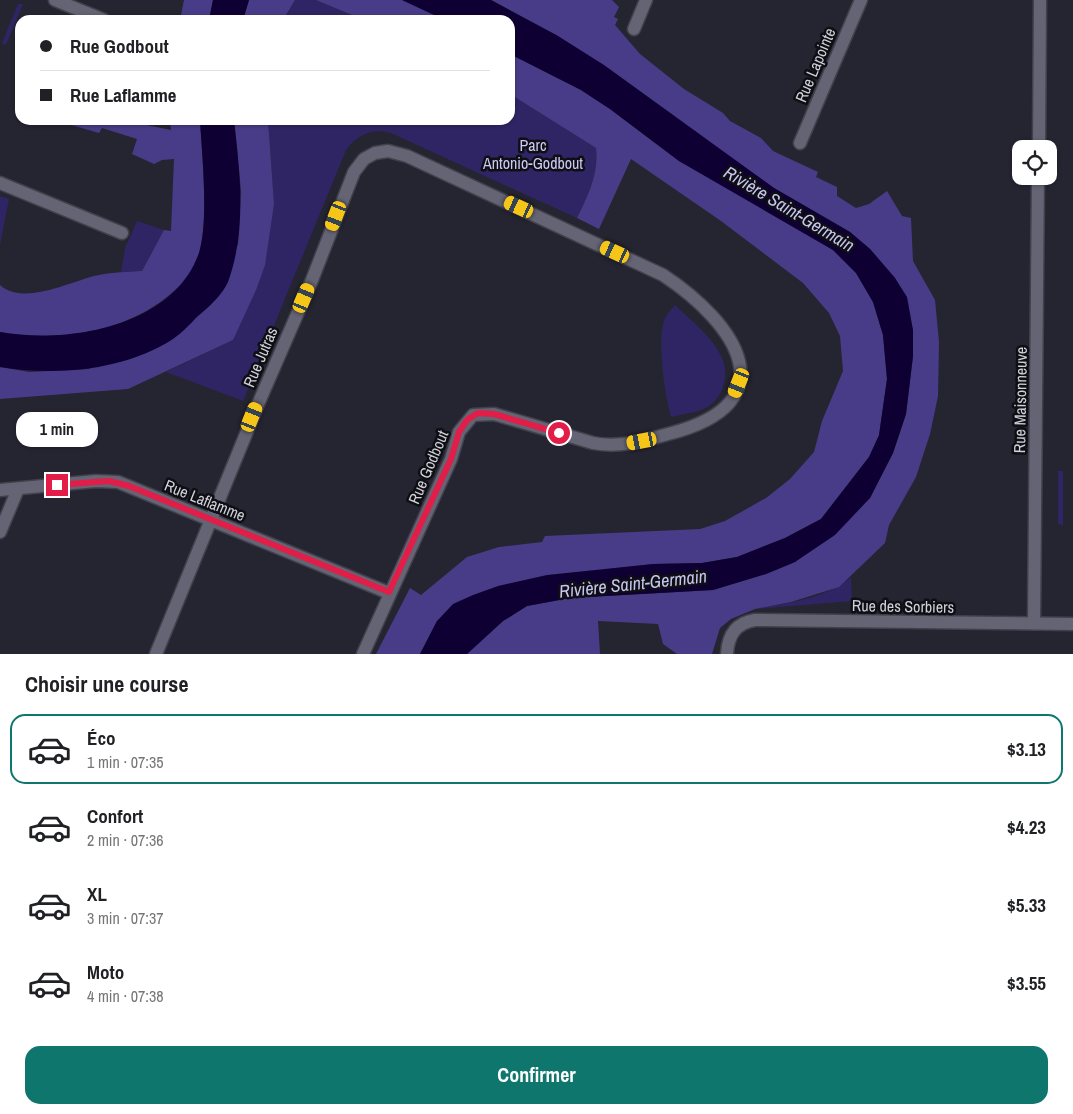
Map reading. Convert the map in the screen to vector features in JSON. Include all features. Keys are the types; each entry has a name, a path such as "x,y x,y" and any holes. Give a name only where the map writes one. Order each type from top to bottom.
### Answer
{"street":[{"path":"55,0 92,15"},
{"path":"634,29 646,0"},
{"name":"Rue Lapointe","path":"800,143 861,0"},
{"path":"1039,140 1040,0"},
{"name":"Rue Godbout","path":"363,654 389,592 451,459 459,432 473,415 478,413 494,414 593,443 607,446 622,445 687,430 719,415 735,394 741,369 739,356 724,332 689,294 663,275 407,156 388,151 364,159"},
{"name":"Rue Jutras","path":"156,654 312,280 351,178 364,159"},
{"path":"0,183 122,233"},
{"name":"Rue Maisonneuve","path":"1034,623 1038,185"},
{"name":"Rue Laflamme","path":"0,490 109,481 129,486 389,592"},
{"path":"0,532 18,489"},
{"name":"Rue des Sorbiers","path":"727,654 730,639 735,628 740,624 755,620 1073,624"}],"green space":[{"path":"295,0 316,0 352,15 286,15"},
{"path":"18,4 23,4 18,15 15,15 15,23 6,45 2,43"},
{"name":"Parc Antonio-Godbout","path":"515,97 596,148 594,176 589,193 577,218 391,133 378,131 361,136 346,150 243,401 166,372 233,340 274,204 268,125 515,125"},
{"path":"0,196 9,199 0,245"},
{"path":"137,221 164,230 142,271 121,273 125,248"},
{"path":"675,305 716,347 723,361 725,375 719,396 709,406 695,412 671,417 664,383 661,342 665,319"},
{"path":"1058,471 1063,471 1063,525 1058,524"},
{"path":"851,577 852,601 755,609 818,595"}],"shaded area":[{"path":"184,0 213,0 210,15 181,15"},
{"path":"249,0 295,0 286,15 244,15"},
{"path":"316,0 402,0 434,15 352,15"},
{"path":"491,0 612,0 619,7 614,17 618,19 615,25 640,54 684,89 723,113 730,121 761,138 773,151 818,172 816,177 837,187 837,196 856,208 869,204 887,191 902,216 911,218 913,261 935,300 939,342 938,396 930,434 916,477 889,525 885,543 839,587 791,602 755,609 731,619 720,628 712,654 677,654 663,644 658,624 598,621 600,654 467,654 503,621 527,606 570,598 713,590 766,574 795,562 870,498 893,453 906,414 913,356 913,330 895,278 870,249 850,232 774,188 558,36"},
{"path":"515,57 581,90 610,109 679,161 833,250 856,273 873,302 883,335 887,379 879,436 869,457 821,519 785,538 737,557 702,563 653,564 602,570 437,621 420,654 376,654 410,588 421,595 467,557 499,547 542,542 545,536 700,529 725,521 766,498 790,479 814,452 822,421 843,371 840,336 829,313 803,283 721,221 631,159 599,229 577,218 589,193 594,176 596,148 515,97"},
{"path":"71,125 146,125 171,130 170,125 200,125 204,224 199,253 188,277 157,304 137,316 115,325 69,335 23,335 0,332 0,285 10,291 35,293 99,275 142,271 164,230 171,231 174,159 162,160 154,164 132,154 137,139 102,128 99,133"},
{"path":"234,125 268,125 274,204 265,265 256,290 233,340 128,389 0,399 0,367 29,372 89,369 238,245 241,191"}],"water":[{"path":"213,0 249,0 244,15 210,15"},
{"name":"Rivière Saint-Germain","path":"402,0 491,0 558,36 604,65 774,188 850,232 870,249 895,278 907,297 913,330 913,356 906,414 893,453 870,498 835,535 795,562 766,574 713,590 570,598 527,606 503,621 467,654 420,654 437,621 453,604 498,586 547,575 653,564 702,563 737,557 785,538 821,519 869,457 879,435 887,379 883,335 873,302 856,273 833,250 679,161 610,109 581,90 515,57 515,15 434,15"},
{"path":"200,125 234,125 240,181 240,222 234,262 226,287 211,305 176,337 154,350 133,358 89,368 67,371 44,371 0,367 0,332 27,335 56,335 86,332 115,325 143,314 166,298 186,278 199,253 204,224"}],"route":[{"path":"57,485 96,481 118,482 389,592 451,459 459,432 467,420 478,413 494,414 559,433"}]}
